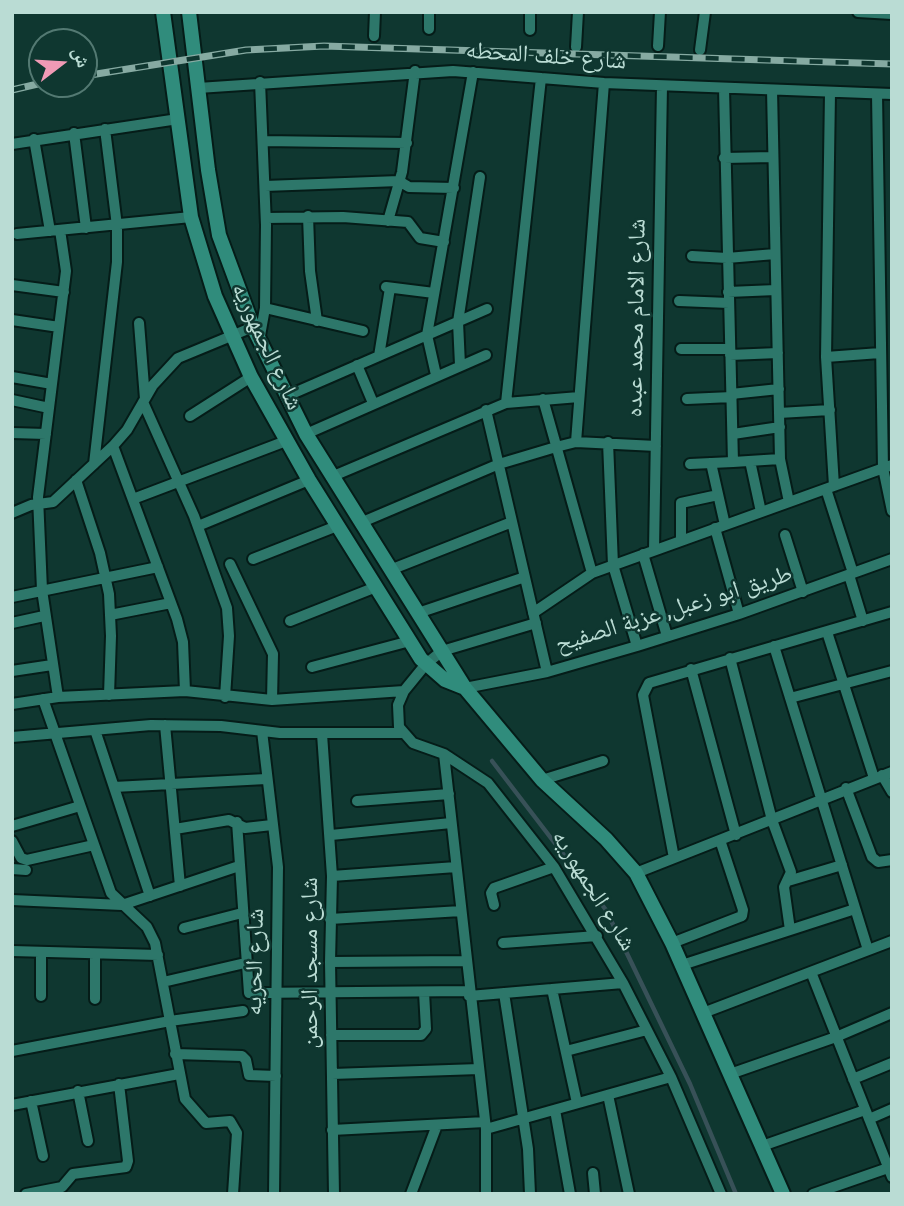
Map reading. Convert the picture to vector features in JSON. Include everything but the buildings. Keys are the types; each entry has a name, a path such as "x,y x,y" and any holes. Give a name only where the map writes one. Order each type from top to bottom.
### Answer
{"main road":[{"name":"شارع الجمهوريه","path":"163,12 191,217 210,283 251,377 309,481 426,664 445,680 465,688"},
{"name":"شارع الجمهوريه","path":"189,12 219,235 256,334 306,434 465,688 542,780 606,839 636,873 672,943 783,1194"}],"street":[{"path":"374,36 375,12"},
{"path":"429,12 429,29"},
{"path":"530,12 530,30"},
{"path":"576,47 578,12"},
{"path":"658,46 660,12"},
{"path":"700,50 705,12"},
{"path":"858,12 892,14"},
{"path":"388,221 407,143 415,71"},
{"name":"شارع خلف المحطه","path":"198,88 415,71 473,72 662,86 892,94"},
{"path":"436,375 427,335 473,72"},
{"path":"506,403 541,78"},
{"path":"12,513 38,503 52,502 94,464 127,430 144,400 178,358 232,334 256,334 265,308 266,218 260,82"},
{"path":"576,442 604,83"},
{"name":"شارع الامام محمد عبده","path":"662,86 656,446 649,552 667,636"},
{"path":"724,88 733,462"},
{"path":"772,90 780,459 789,502"},
{"path":"830,93 827,357 830,487 863,621"},
{"path":"877,94 887,331 880,353 892,511"},
{"path":"12,144 178,120"},
{"path":"94,464 117,262 117,226 105,129"},
{"path":"74,133 86,228"},
{"path":"34,139 66,271 38,503 44,616 58,697"},
{"path":"263,141 407,143"},
{"path":"724,158 774,157"},
{"path":"460,365 458,322 480,177"},
{"path":"265,186 399,181 409,187 454,188"},
{"path":"266,218 307,216 408,222 420,238 444,242"},
{"path":"307,216 310,271 317,321"},
{"path":"17,234 191,217"},
{"path":"692,256 727,258 775,254"},
{"path":"12,285 64,292"},
{"path":"379,356 388,287 435,293"},
{"path":"679,301 776,290"},
{"path":"265,308 363,331"},
{"path":"287,396 487,309"},
{"path":"12,320 59,327"},
{"path":"139,323 144,400 198,526 227,608 229,636 225,697"},
{"path":"681,349 778,353"},
{"path":"827,357 880,353"},
{"path":"306,434 486,355"},
{"path":"357,365 373,403"},
{"path":"12,377 52,384"},
{"path":"190,416 251,377"},
{"path":"687,399 779,390"},
{"path":"331,477 506,403 579,397"},
{"path":"542,399 592,573"},
{"path":"12,400 49,408"},
{"path":"486,410 547,672"},
{"path":"779,413 830,410"},
{"path":"733,434 780,427"},
{"path":"12,433 46,434"},
{"path":"133,499 286,440"},
{"path":"360,523 499,464 556,447 576,442 656,446"},
{"path":"608,442 613,565 637,646"},
{"path":"113,446 183,642 185,691"},
{"path":"690,464 780,459"},
{"path":"750,461 761,512"},
{"path":"711,463 718,495 720,527 739,614"},
{"path":"12,737 165,725 322,734 403,733 396,716 404,691 426,664 442,651 535,618 592,573 887,467"},
{"path":"76,480 105,578 110,615 109,695"},
{"path":"198,526 309,481"},
{"path":"681,541 681,503 718,495"},
{"path":"390,570 512,522"},
{"path":"253,559 337,526"},
{"path":"785,536 803,592"},
{"name":"طريق ابو زعبل, عزبة الصفيح","path":"465,688 547,672 637,646 739,614 892,559"},
{"path":"230,564 273,654 272,700"},
{"path":"12,597 158,567"},
{"path":"418,613 525,577"},
{"path":"290,621 376,587"},
{"path":"110,615 171,603"},
{"path":"674,858 643,695 654,681 892,612"},
{"path":"12,623 44,616"},
{"path":"827,632 844,684 892,792"},
{"path":"312,667 410,640"},
{"path":"774,646 868,950"},
{"path":"730,659 772,821 790,872 784,889 790,930"},
{"path":"12,671 52,665"},
{"path":"691,669 736,835"},
{"path":"790,698 892,671"},
{"path":"12,704 58,697 185,691 272,700 404,691"},
{"path":"43,699 111,894 147,928 158,955 185,1099 193,1112 206,1123 230,1121 237,1133 233,1194"},
{"path":"165,725 180,886"},
{"path":"95,730 150,896"},
{"name":"شارع الحريه","path":"262,731 278,867 274,1194"},
{"name":"شارع الجمهوريه","path":"403,733 413,743 444,754 488,783 554,867 623,983 671,1077 721,1194"},
{"name":"شارع مسجد الرحمن","path":"322,734 331,835 330,993 334,1194"},
{"path":"444,754 485,1126 486,1194"},
{"path":"542,780 603,761"},
{"path":"636,873 772,821 821,797 883,775"},
{"path":"114,787 266,779"},
{"path":"846,788 872,857 878,862 892,860"},
{"path":"356,801 449,794"},
{"path":"12,826 80,806"},
{"path":"174,829 229,820 245,828 272,825"},
{"path":"237,822 249,993 504,993 623,983"},
{"path":"331,835 452,823"},
{"path":"672,943 742,916 743,910 720,840"},
{"path":"12,841 21,858 27,860 94,845"},
{"path":"788,881 842,865"},
{"path":"12,900 122,905 239,866"},
{"path":"332,876 456,867"},
{"path":"494,905 491,893 494,888 554,867"},
{"path":"12,869 26,870"},
{"path":"682,965 855,909"},
{"path":"330,919 461,911"},
{"path":"184,928 242,913"},
{"path":"503,943 597,936"},
{"path":"703,1013 892,941"},
{"path":"12,951 158,955"},
{"path":"41,952 41,996"},
{"path":"95,954 95,999"},
{"path":"330,962 466,961"},
{"path":"163,982 245,963"},
{"path":"811,972 867,1114 888,1154 890,1172 813,1194"},
{"path":"552,989 577,1103"},
{"path":"331,1035 421,1035 426,1029 424,992"},
{"path":"504,993 523,1119 530,1194"},
{"path":"12,1051 170,1021 243,1012"},
{"path":"730,1074 836,1037 892,1013"},
{"path":"566,1051 646,1030"},
{"path":"175,1054 242,1056 246,1060 249,1075 276,1076"},
{"path":"853,1079 892,1063"},
{"path":"332,1074 479,1069"},
{"path":"12,1105 179,1074"},
{"path":"332,1130 437,1125 485,1126 523,1119 671,1077"},
{"path":"26,1194 62,1187 69,1177 120,1170 127,1164 119,1084"},
{"path":"78,1091 88,1141"},
{"path":"608,1095 629,1194"},
{"path":"31,1101 43,1156"},
{"path":"762,1146 892,1109"},
{"path":"555,1110 570,1194"},
{"path":"411,1194 437,1125"},
{"path":"593,1173 596,1194"},
{"path":"69,1177 70,1194"}],"waterway":[{"path":"492,761 606,910 690,1084 736,1194"}],"railway":[{"path":"98,74 246,50 324,46 892,64"},
{"path":"12,90 28,86"}]}
